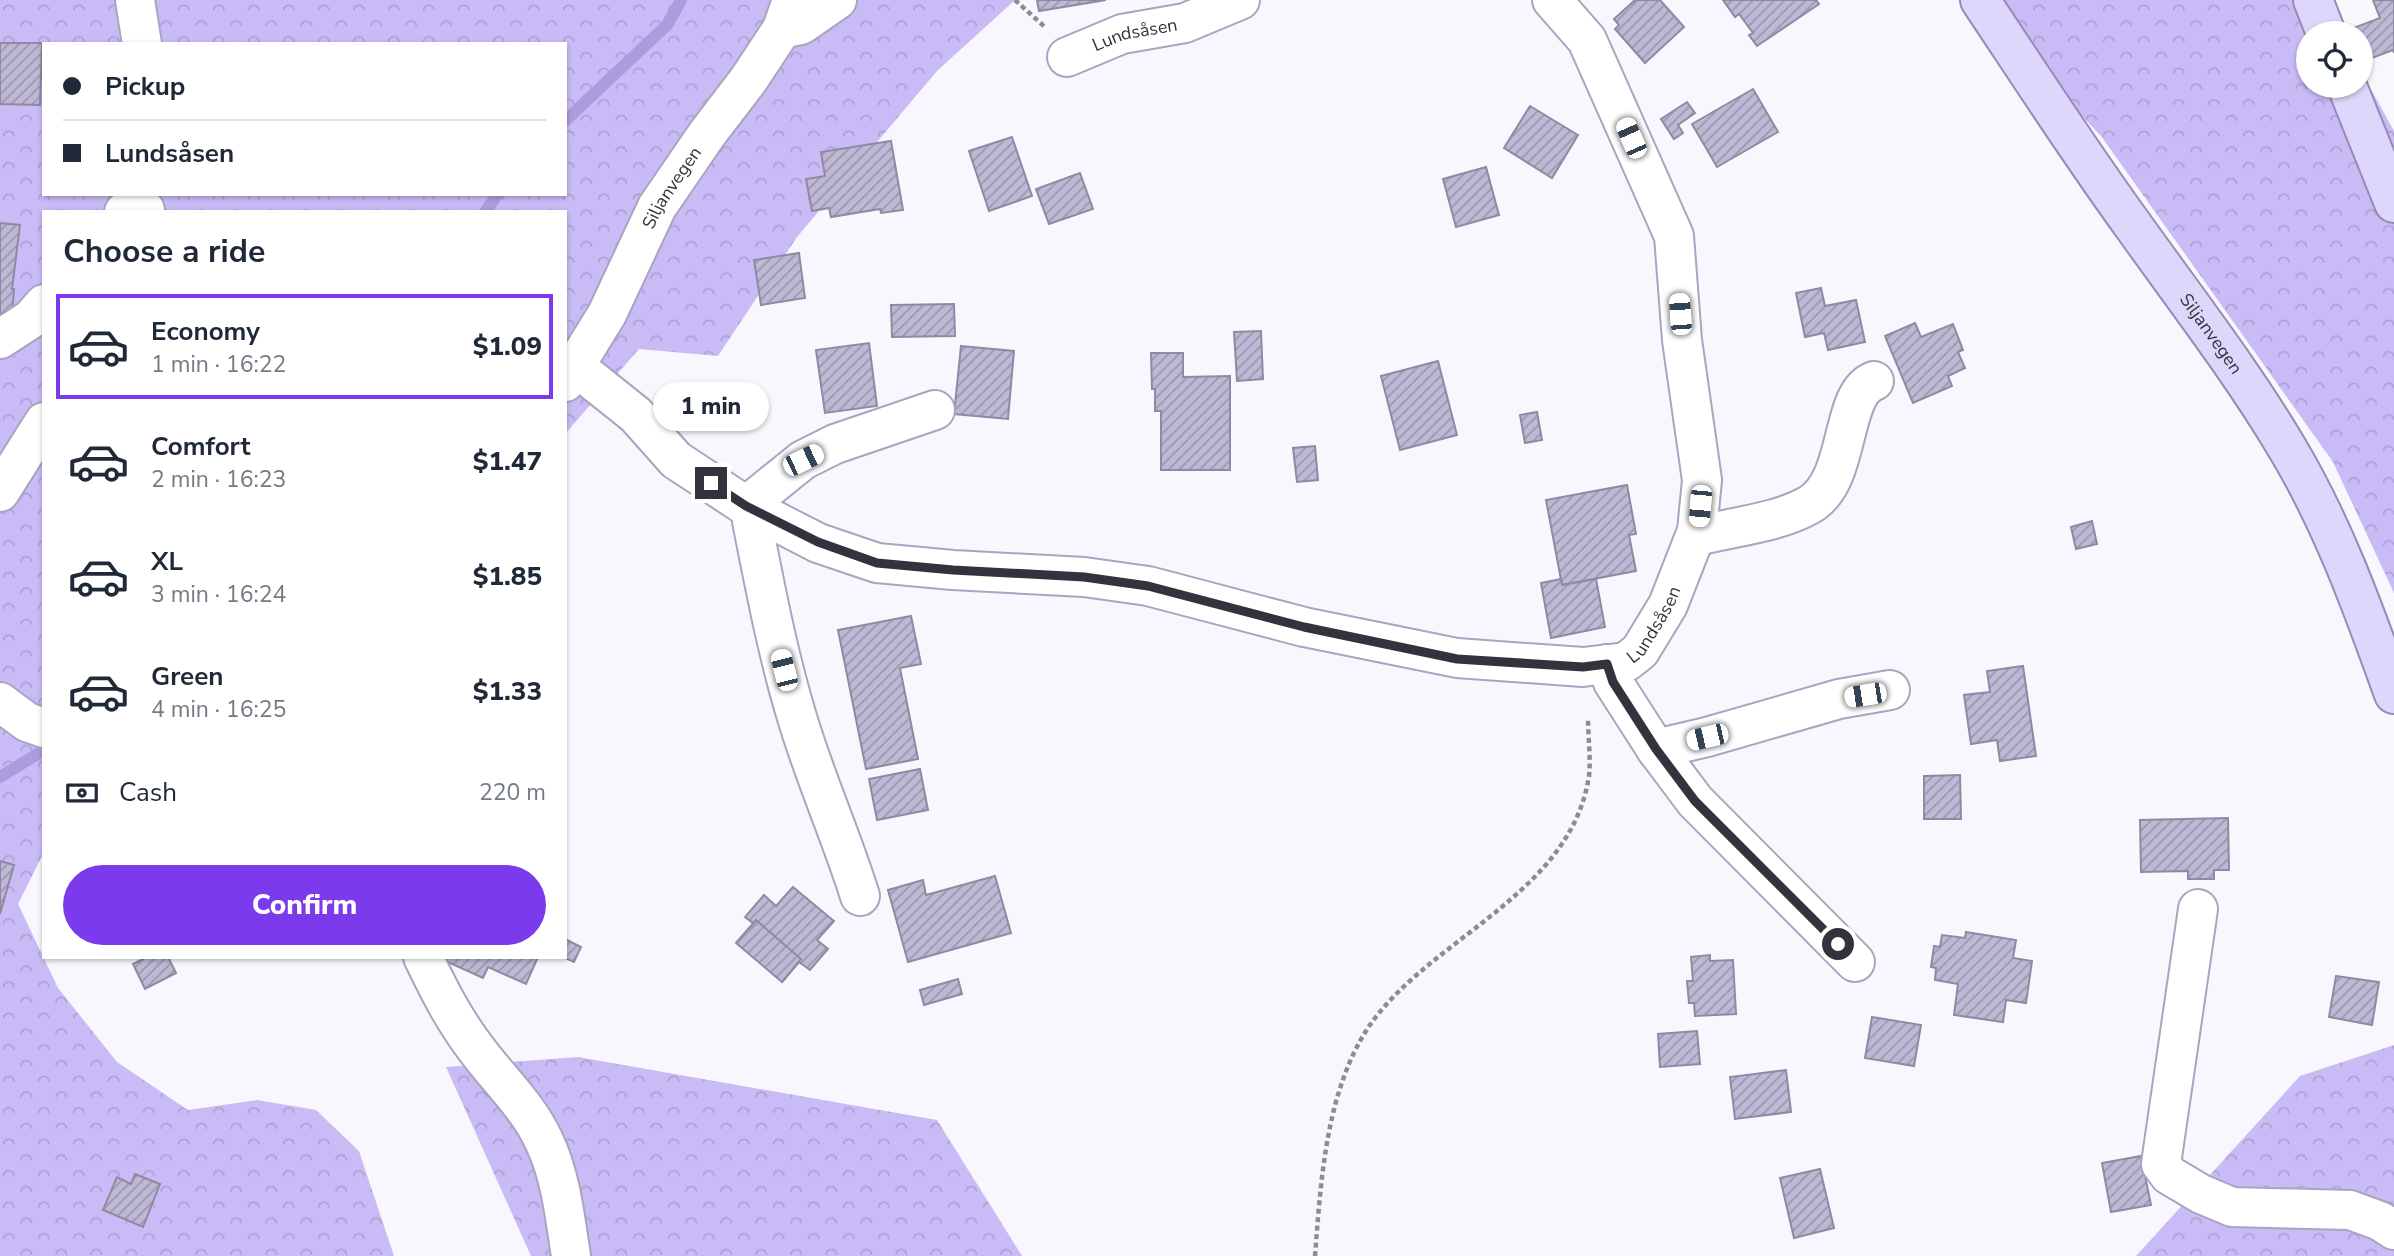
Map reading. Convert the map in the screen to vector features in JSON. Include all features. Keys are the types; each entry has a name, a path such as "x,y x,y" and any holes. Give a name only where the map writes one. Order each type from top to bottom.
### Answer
{"main road":[{"name":"Siljanvegen","path":"1980,0 2085,159 2236,369 2286,446 2329,525 2394,694"},
{"path":"2313,0 2321,21"},
{"path":"2352,98 2394,203"}],"street":[{"path":"135,0 142,42"},
{"path":"787,15 801,25 837,0"},
{"name":"Lundsåsen","path":"1068,57 1122,34 1185,23 1240,0"},
{"name":"Lundsåsen","path":"569,376 591,379 636,415 676,460 752,509 818,542 877,563 1084,577 1148,586 1304,627 1457,659 1583,667 1626,662 1640,652 1668,605 1697,531 1702,480 1682,340 1674,236 1587,40 1552,0"},
{"name":"Siljanvegen","path":"569,376 607,314 657,207 706,134 749,79 787,15"},
{"path":"0,339 31,319 42,306"},
{"path":"1697,531 1705,534 1786,515 1810,505 1821,495 1836,473 1854,407 1866,384 1874,381"},
{"path":"860,896 843,841 796,716 772,624 752,509 803,460 835,444 935,410"},
{"path":"0,492 42,425"},
{"path":"1607,664 1613,682 1656,749 1695,801 1855,962"},
{"path":"1656,749 1839,699 1890,690"},
{"path":"0,702 27,722 42,727"},
{"path":"2199,909 2161,1164 2169,1175 2201,1194 2232,1207 2350,1210 2380,1221 2394,1230"},
{"path":"424,959 449,1012 528,1112 543,1139 551,1156 561,1196 571,1256"}],"path":[{"path":"1315,1256 1326,1145 1348,1065 1373,1022 1403,988 1511,900 1549,861 1576,819 1589,776 1588,717 1607,664"}],"green space":[{"path":"0,0 1015,0 937,71 797,237 718,356 639,349 567,432 567,210 42,210 42,856 18,904 58,988 117,1062 188,1110 257,1100 316,1110 359,1151 394,1256 0,1256"},
{"path":"1972,0 2311,0 2309,21 2296,21 2296,98 2373,98 2373,93 2394,131 2394,593 2333,462 2101,136"},
{"path":"2394,1045 2394,1256 2136,1256 2300,1076"},
{"path":"578,1057 937,1120 1022,1256 531,1256 446,1067"}],"building":[{"path":"1037,0 1106,0 1039,11"},
{"path":"1635,0 1660,0 1684,27 1645,63 1615,29 1619,25 1614,19"},
{"path":"1723,0 1816,0 1819,4 1757,46 1749,35 1753,33 1739,14 1735,17"},
{"path":"2373,0 2394,0 2394,53 2393,50 2373,58 2372,21 2380,18"},
{"path":"0,43 42,43 40,105 0,104"},
{"path":"1753,89 1778,132 1717,167 1692,124"},
{"path":"1687,102 1695,113 1678,125 1683,133 1674,139 1661,119"},
{"path":"1530,106 1578,135 1552,178 1504,148"},
{"path":"1012,137 1032,196 989,211 969,151"},
{"path":"891,141 903,210 881,213 880,209 831,217 829,208 812,211 806,179 825,176 821,152"},
{"path":"1486,167 1499,215 1456,227 1443,179"},
{"path":"1080,173 1093,209 1049,224 1036,189"},
{"path":"0,223 20,225 12,289 12,317 0,316"},
{"path":"799,253 805,298 761,305 754,260"},
{"path":"1821,288 1825,306 1856,300 1865,342 1828,350 1824,333 1805,337 1796,293"},
{"path":"954,304 955,336 892,337 891,305"},
{"path":"1915,323 1921,337 1953,324 1963,350 1958,352 1965,368 1948,376 1952,386 1913,403 1885,336"},
{"path":"1261,331 1263,379 1237,381 1234,332"},
{"path":"869,343 877,406 825,413 816,350"},
{"path":"961,346 1014,351 1008,419 954,414"},
{"path":"1151,353 1183,353 1183,377 1230,376 1230,470 1161,470 1161,411 1155,411"},
{"path":"1438,361 1457,435 1400,450 1381,376"},
{"path":"1537,412 1542,440 1525,443 1520,415"},
{"path":"1315,446 1318,480 1297,482 1293,448"},
{"path":"1627,485 1636,534 1629,535 1636,571 1562,585 1546,500"},
{"path":"2092,521 2097,544 2076,549 2071,527"},
{"path":"1561,579 1562,585 1596,579 1605,627 1551,638 1541,583"},
{"path":"911,616 921,664 900,668 918,759 866,769 838,630"},
{"path":"2023,666 2036,756 2000,761 1997,740 1971,744 1964,695 1990,692 1987,671"},
{"path":"920,769 928,810 877,820 869,779"},
{"path":"1960,775 1961,819 1924,819 1924,776"},
{"path":"2228,818 2229,870 2214,870 2214,879 2188,879 2188,871 2141,872 2140,820"},
{"path":"0,861 14,865 0,914"},
{"path":"995,876 1011,933 908,962 888,890 923,880 926,895"},
{"path":"793,887 834,921 817,940 828,949 810,970 799,962 783,981 742,946 758,927 745,917 764,895 776,906"},
{"path":"756,920 801,959 782,982 736,943"},
{"path":"1966,932 2016,940 2013,958 2032,961 2026,1003 2006,1000 2003,1022 1954,1015 1958,984 1935,980 1936,968 1931,967 1934,946 1940,947 1942,935 1965,938"},
{"path":"567,940 581,947 574,962 567,959"},
{"path":"1710,955 1710,961 1733,960 1736,1014 1695,1016 1694,1003 1689,1003 1687,981 1693,981 1691,957"},
{"path":"143,959 169,959 176,973 145,989 133,964"},
{"path":"441,959 537,959 526,984 488,967 483,978"},
{"path":"2336,976 2379,982 2372,1025 2329,1017"},
{"path":"958,979 962,994 924,1005 920,990"},
{"path":"1872,1017 1921,1025 1914,1066 1865,1058"},
{"path":"1697,1031 1700,1064 1660,1067 1658,1034"},
{"path":"1786,1070 1791,1112 1735,1119 1730,1077"},
{"path":"2141,1156 2151,1205 2111,1212 2102,1163"},
{"path":"1820,1169 1834,1228 1794,1238 1780,1178"},
{"path":"135,1174 160,1184 143,1227 103,1210 117,1177 131,1184"}],"waterway":[{"path":"567,119 667,25 681,0"},
{"path":"486,210 497,196"},
{"path":"0,777 42,751"}],"route":[{"path":"711,483 746,506 818,542 877,563 1084,577 1148,586 1304,627 1457,659 1583,667 1607,664 1613,682 1656,749 1695,801 1838,944"}]}
